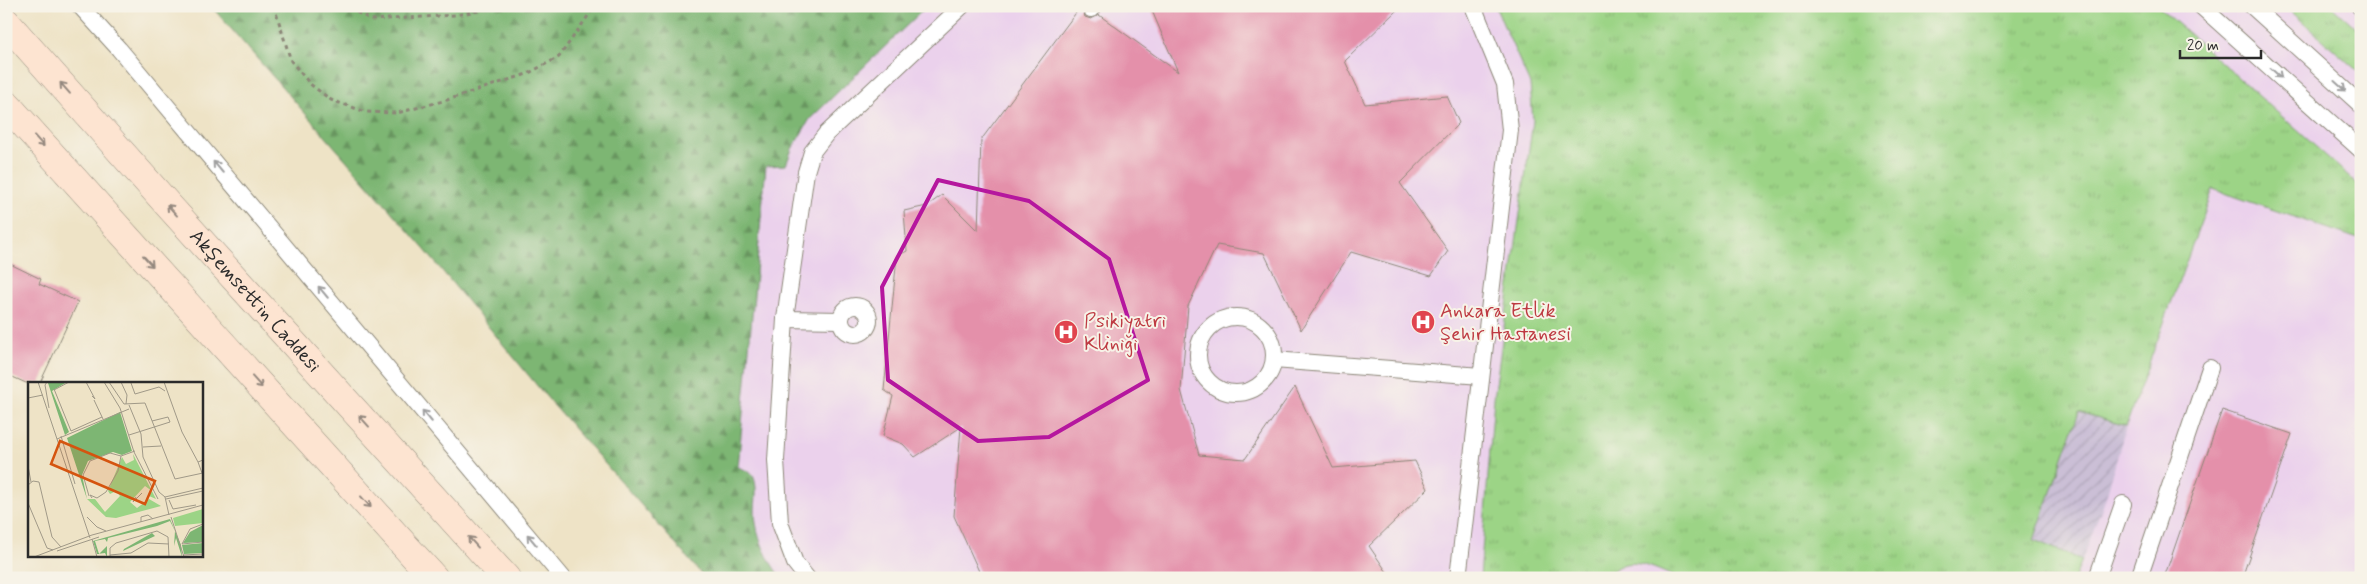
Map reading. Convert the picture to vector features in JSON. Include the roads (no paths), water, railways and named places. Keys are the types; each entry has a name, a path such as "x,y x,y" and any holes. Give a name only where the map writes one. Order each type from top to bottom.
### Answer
{"main road":[{"name":"Akşemsettin Caddesi","path":"6,22 169,206 506,578"},
{"path":"6,104 434,578"}],"lane":[{"path":"80,6 119,49 563,578"},
{"path":"96,6 119,49"},
{"path":"807,578 795,563 780,523 776,460 785,319 806,172 812,152 851,109 962,6"},
{"path":"1458,578 1510,130 1505,84 1484,28 1473,6"},
{"path":"2200,6 2361,150"},
{"path":"2252,6 2361,105"},
{"path":"1235,317 1248,319 1260,325 1268,335 1273,347 1274,360 1270,373 1262,383 1251,390 1227,393 1216,388 1207,380 1199,364 1199,346 1203,335 1222,320 1235,317"},
{"path":"785,319 841,320"},
{"path":"1274,360 1481,376"},
{"path":"2139,578 2210,368"},
{"path":"2097,578 2123,504"}],"place":[{"name":"Ankara Etlik Şehir Hastanesi","path":"1423,322"},
{"name":"Psikiyatri Kliniği","path":"1066,332"}]}
